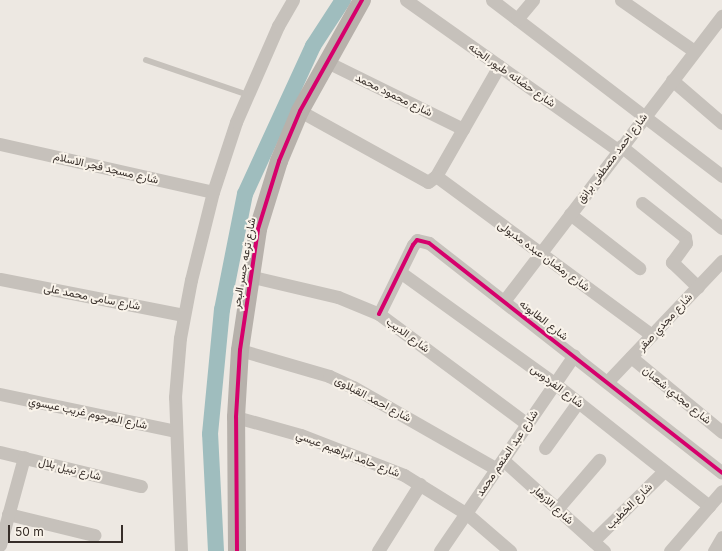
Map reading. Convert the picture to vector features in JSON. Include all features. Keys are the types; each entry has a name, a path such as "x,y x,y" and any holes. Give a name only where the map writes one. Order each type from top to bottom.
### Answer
{"street":[{"path":"180,551 175,397 184,315 213,192 248,95 293,0"},
{"name":"شارع ترعه جسر البحر","path":"238,551 236,417 240,350 249,276 267,195 300,111 325,61 362,0"},
{"name":"شارع حضانه طيور الجنه","path":"406,0 499,66 620,148 722,228"},
{"path":"492,0 722,176"},
{"path":"517,19 533,0"},
{"path":"621,0 694,51"},
{"name":"شارع احمد مصطفى برانق","path":"504,301 722,16"},
{"name":"شارع محمود محمد","path":"325,61 463,129"},
{"path":"300,111 422,181 434,179 499,66"},
{"path":"672,80 722,123"},
{"name":"شارع مسجد فجر الاسلام","path":"0,144 213,192"},
{"name":"شارع رمضان عبده مدبولى","path":"434,179 541,253 652,335"},
{"path":"642,202 685,237 686,243 672,262 698,287"},
{"path":"570,214 639,268"},
{"name":"شارع الطابونه","path":"379,314 413,245 423,240 574,355 722,473"},
{"name":"شارع مجدي صقر","path":"607,382 721,265"},
{"name":"شارع الفردوس","path":"400,272 554,383 709,506"},
{"name":"شارع الديب","path":"249,276 338,297 379,314 527,424"},
{"name":"شارع سامى محمد على","path":"0,279 184,315"},
{"name":"شارع احمد القبلاوى","path":"240,350 322,374 353,387 500,464"},
{"name":"شارع عبد المنعم محمد","path":"440,551 467,514 574,355"},
{"name":"شارع مجدي شعبان","path":"631,357 722,432"},
{"name":"شارع المرحوم غريب عيسوي","path":"0,394 176,431"},
{"path":"545,448 578,402"},
{"name":"شارع حامد ابراهيم عيسي","path":"236,417 360,456 420,484 467,514 510,551"},
{"name":"شارع نبيل بلال","path":"0,452 141,486"},
{"path":"0,545 24,457"},
{"path":"557,509 599,460"},
{"name":"شارع الازهار","path":"500,464 557,509 604,551"},
{"name":"شارع الخطيب","path":"593,541 664,471"},
{"path":"378,551 420,484"},
{"path":"670,551 722,491"},
{"path":"8,514 94,536"},
{"path":"714,551 722,537"}],"lane":[{"path":"146,60 248,95"}],"waterway":[{"path":"216,551 210,434 222,310 245,194 313,46 343,0"}],"cycle path":[{"path":"237,551 236,417 240,350 258,229 279,161 300,111 362,0"},
{"path":"379,314 413,245 417,240 429,243 722,473"}]}
